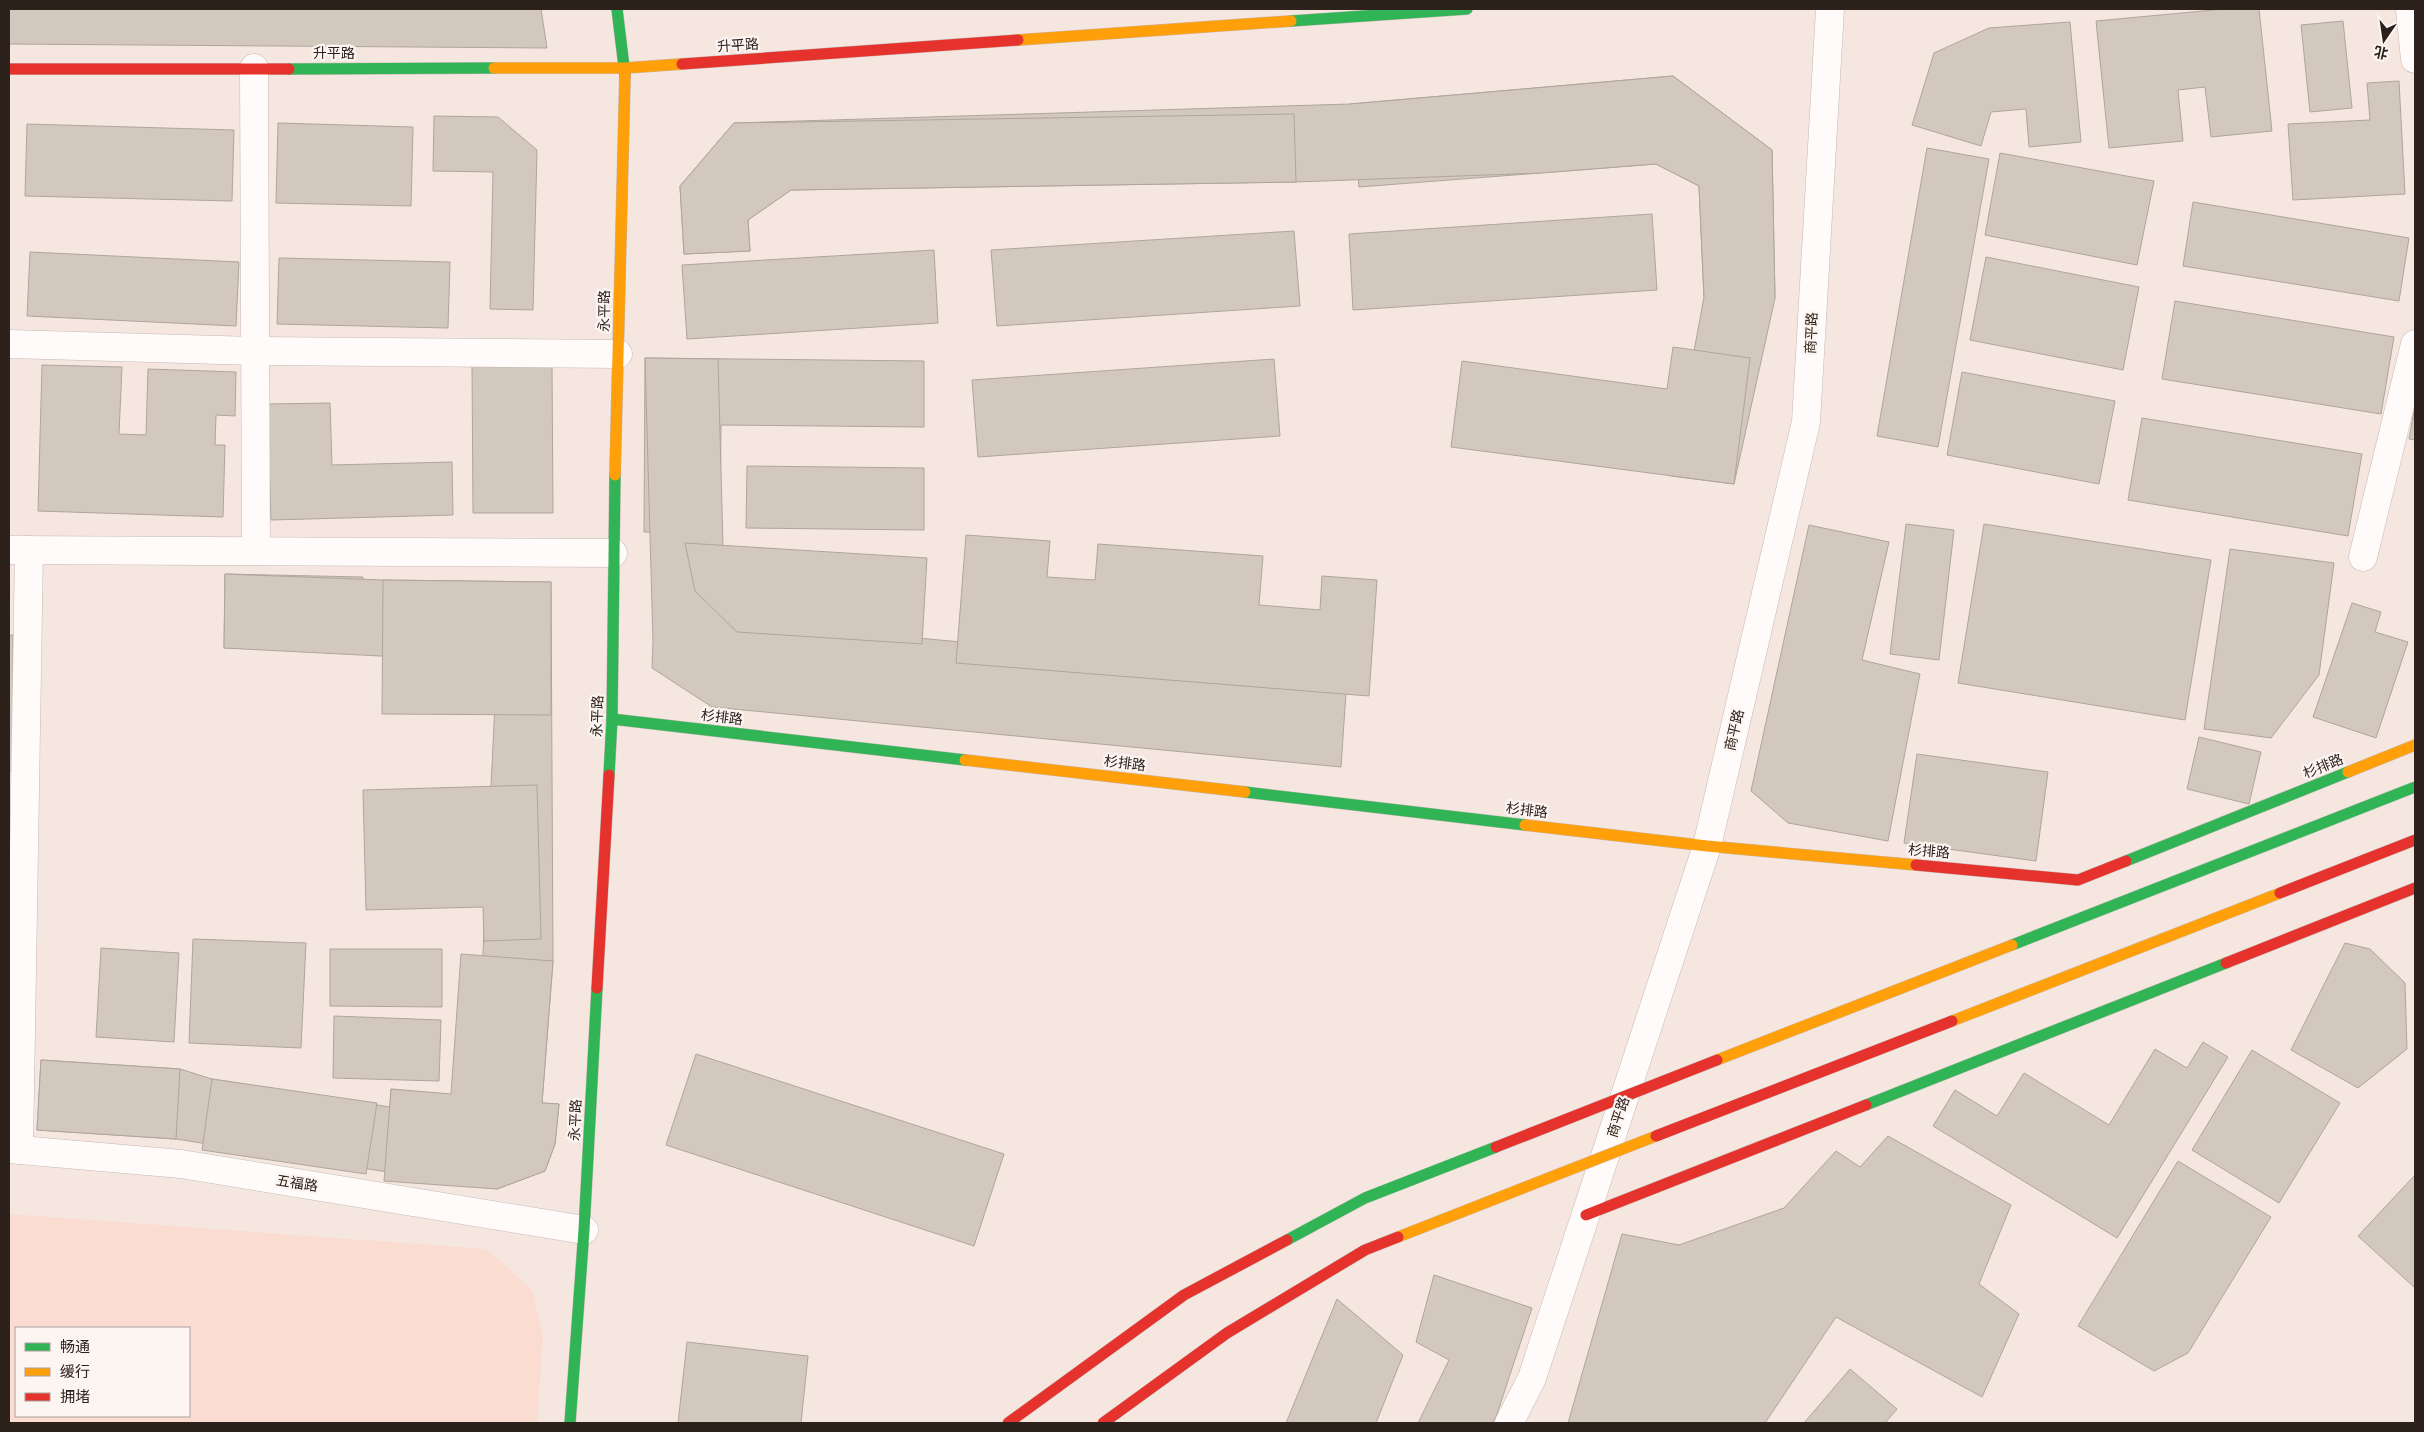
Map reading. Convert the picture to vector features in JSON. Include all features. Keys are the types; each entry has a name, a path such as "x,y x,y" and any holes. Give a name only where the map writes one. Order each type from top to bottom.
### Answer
{"main road":[{"name":"永平路","path":"570,1423 584,1230 612,719 625,68 617,9"},
{"name":"升平路","path":"9,69 625,68 1218,18 1467,9"},
{"name":"杉排路","path":"612,719 1707,846 2078,880 2415,745"},
{"path":"1008,1423 1184,1295 1365,1198 2415,787"},
{"path":"1103,1423 1227,1333 1365,1250 2415,840"},
{"path":"1586,1215 2415,888"}],"street":[{"name":"商平路","path":"1509,1423 1532,1378 1707,846 1806,422 1830,9"},
{"path":"2410,9 2415,59"},
{"path":"254,68 256,551"},
{"path":"9,344 255,350 618,354"},
{"path":"2364,557 2415,344"},
{"path":"14,1149 19,550 614,553"},
{"name":"五福路","path":"14,1149 181,1164 584,1230"}],"shaded area":[{"path":"9,1214 487,1249 532,1290 543,1335 537,1423 9,1423"}],"building":[{"path":"9,9 541,9 547,48 9,44"},
{"path":"2224,9 2259,9 2272,131 2211,137 2205,87 2178,90 2183,141 2109,148 2096,21"},
{"path":"2343,21 2352,108 2310,112 2301,25"},
{"path":"2070,22 2081,142 2029,147 2026,109 1991,112 1981,146 1912,125 1934,53 1989,28"},
{"path":"1673,76 1772,150 1775,298 1704,297 1699,186 1656,164 1359,187 1350,104"},
{"path":"1673,76 1772,150 1775,298 1734,484 1671,476 1704,297 1699,186 1656,164 1541,173 1296,182 791,190 748,220 750,251 684,254 680,186 734,123 1350,104"},
{"path":"2399,81 2405,194 2293,200 2288,124 2370,120 2367,83"},
{"path":"1294,114 1296,182 791,190 748,220 750,251 684,254 680,186 734,123"},
{"path":"434,116 498,117 537,150 533,310 490,309 493,172 433,171"},
{"path":"278,123 413,127 411,206 276,203"},
{"path":"27,124 234,130 232,201 25,196"},
{"path":"1927,148 1989,159 1938,447 1877,436"},
{"path":"2000,153 2154,181 2137,265 1985,235"},
{"path":"2193,202 2409,238 2399,301 2183,266"},
{"path":"1652,214 1657,290 1353,310 1349,234"},
{"path":"1294,231 1300,306 997,326 991,250"},
{"path":"934,250 938,323 687,339 682,265"},
{"path":"30,252 239,262 236,326 27,316"},
{"path":"1986,257 2139,287 2123,370 1970,340"},
{"path":"279,258 450,262 448,328 277,324"},
{"path":"2175,301 2394,337 2381,414 2162,379"},
{"path":"1673,347 1750,358 1734,484 1451,447 1462,361 1667,389"},
{"path":"645,358 924,361 924,427 721,425 720,532 644,532"},
{"path":"645,358 718,359 725,620 1347,678 1341,767 712,707 652,668 653,642"},
{"path":"1274,359 1280,436 978,457 972,380"},
{"path":"472,363 552,364 553,513 473,513"},
{"path":"42,365 122,367 119,434 146,435 148,369 236,372 235,416 216,415 215,445 225,445 223,517 38,511"},
{"path":"1962,372 2115,401 2099,484 1947,455"},
{"path":"330,403 332,465 452,462 453,515 271,520 267,404"},
{"path":"2415,406 2415,440 2409,439"},
{"path":"2142,418 2362,454 2348,536 2128,500"},
{"path":"747,466 924,468 924,530 746,528"},
{"path":"1906,524 1954,530 1939,660 1890,654"},
{"path":"1984,524 2211,560 2185,720 1958,683"},
{"path":"1809,525 1889,542 1862,660 1920,674 1888,841 1788,823 1751,791"},
{"path":"966,535 1050,541 1047,577 1095,580 1098,544 1263,556 1259,605 1320,610 1322,576 1377,580 1369,696 956,663"},
{"path":"685,543 927,558 922,644 737,632 695,591"},
{"path":"2230,549 2334,563 2319,675 2271,738 2204,729"},
{"path":"225,574 363,577 362,651 224,648"},
{"path":"225,574 383,580 551,582 553,961 542,1103 559,1104 555,1144 545,1171 497,1189 176,1139 37,1130 41,1060 180,1069 212,1079 390,1107 391,1089 476,1098 497,662 224,648"},
{"path":"383,580 551,582 551,715 382,714"},
{"path":"2352,603 2381,612 2375,632 2408,642 2376,738 2313,717"},
{"path":"9,635 13,635 13,771 9,771"},
{"path":"2199,737 2261,752 2249,804 2187,789"},
{"path":"1917,754 2048,772 2036,861 1904,843"},
{"path":"537,785 541,939 484,941 483,907 366,910 363,790"},
{"path":"193,939 306,943 301,1048 189,1043"},
{"path":"2345,943 2370,949 2405,983 2407,1049 2358,1088 2291,1050"},
{"path":"101,948 179,953 174,1042 96,1037"},
{"path":"330,949 442,949 442,1007 330,1006"},
{"path":"461,954 553,961 542,1103 559,1104 555,1144 545,1171 497,1189 384,1181 391,1089 451,1094"},
{"path":"334,1016 441,1020 439,1081 333,1078"},
{"path":"2203,1042 2228,1057 2117,1238 1933,1126 1955,1090 1997,1116 2024,1073 2109,1125 2155,1049 2187,1068"},
{"path":"2252,1050 2340,1103 2279,1203 2192,1150"},
{"path":"696,1054 1004,1154 974,1246 666,1145"},
{"path":"41,1060 180,1069 176,1139 37,1130"},
{"path":"212,1079 377,1103 366,1174 202,1150"},
{"path":"1888,1136 2011,1205 1979,1284 2019,1314 1982,1397 1836,1317 1765,1423 1568,1423 1622,1234 1679,1245 1784,1208 1836,1151 1860,1167"},
{"path":"2178,1161 2271,1217 2188,1353 2154,1371 2078,1326"},
{"path":"2415,1175 2415,1288 2358,1236"},
{"path":"1434,1275 1532,1308 1496,1417 1492,1423 1418,1423 1449,1360 1416,1342"},
{"path":"1337,1299 1403,1355 1376,1423 1286,1423"},
{"path":"687,1342 808,1356 801,1423 678,1423"},
{"path":"1850,1369 1897,1409 1885,1423 1804,1423"}],"traffic: fast":[{"path":"617,9 625,75"},
{"path":"1291,21 1467,9"},
{"path":"289,69 494,68"},
{"path":"609,775 612,719 615,475"},
{"path":"612,719 965,760"},
{"path":"2126,861 2348,772"},
{"path":"2012,945 2415,787"},
{"path":"1245,792 1525,825"},
{"path":"1866,1105 2226,963"},
{"path":"570,1423 584,1230 597,988"},
{"path":"1287,1240 1365,1198 1496,1147"}],"traffic: slow":[{"path":"1018,40 1291,21"},
{"path":"494,68 625,68 682,64"},
{"path":"615,475 625,75"},
{"path":"2348,772 2415,745"},
{"path":"965,760 1245,792"},
{"path":"1525,825 1707,846 1916,865"},
{"path":"1952,1021 2280,893"},
{"path":"1717,1060 2012,945"},
{"path":"1398,1237 1656,1136"}],"traffic: jam":[{"path":"682,64 1018,40"},
{"path":"9,69 289,69"},
{"path":"597,988 609,775"},
{"path":"2280,893 2415,840"},
{"path":"1916,865 2078,880 2126,861"},
{"path":"2226,963 2415,888"},
{"path":"1656,1136 1952,1021"},
{"path":"1496,1147 1717,1060"},
{"path":"1586,1215 1866,1105"},
{"path":"1103,1423 1227,1333 1365,1250 1398,1237"},
{"path":"1008,1423 1184,1295 1287,1240"}]}
